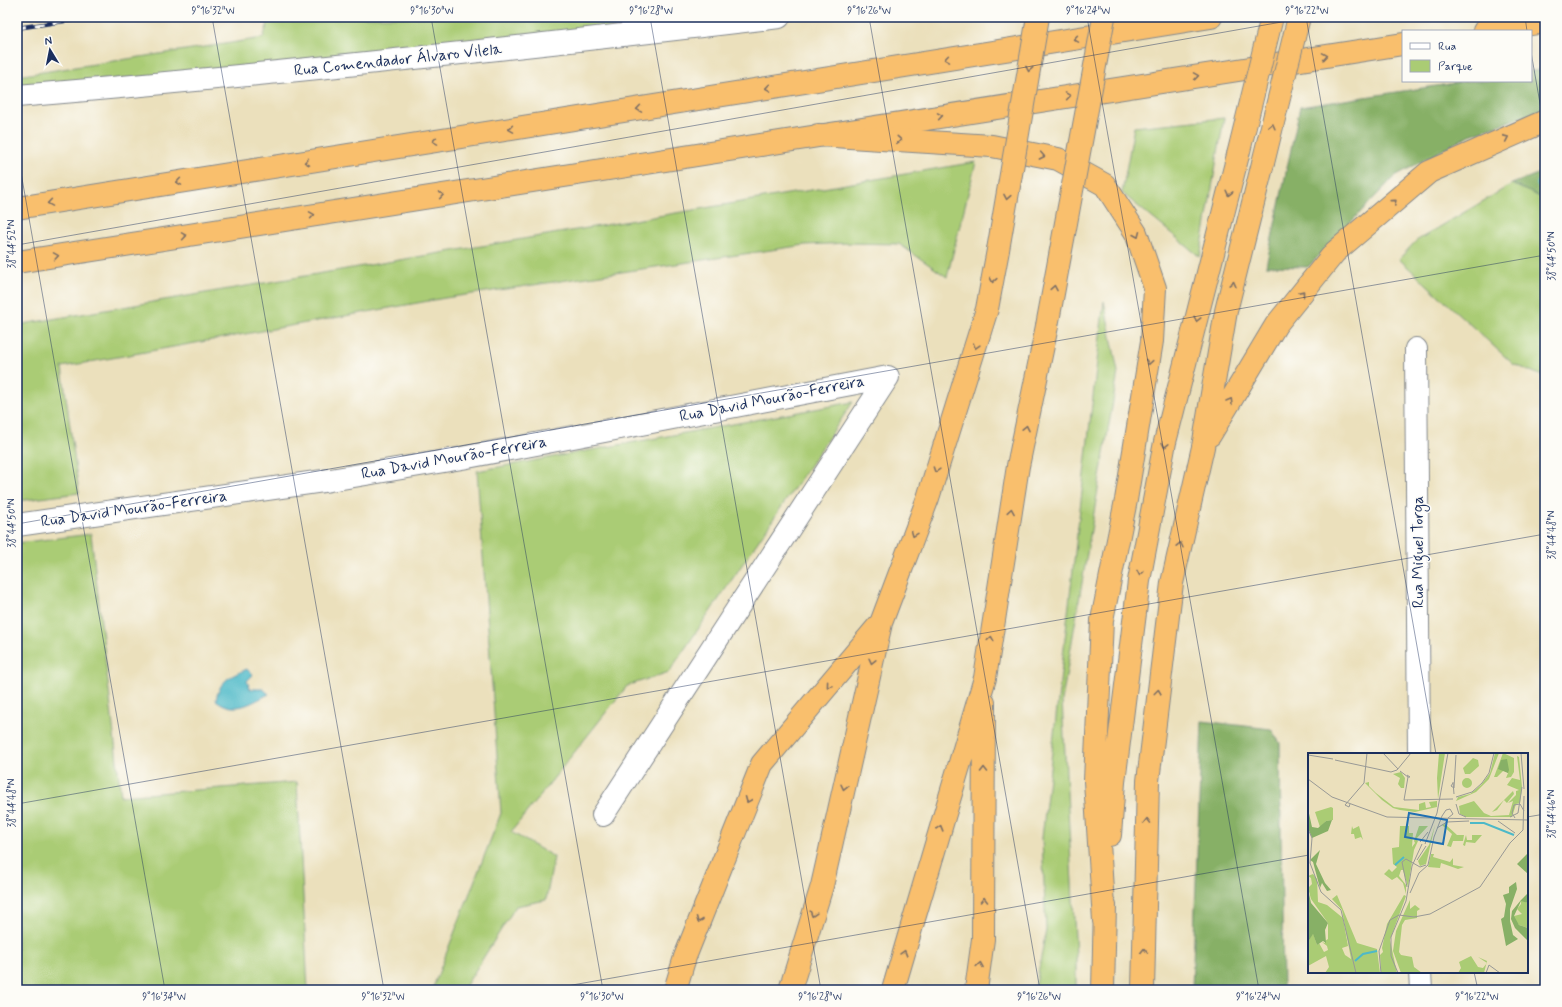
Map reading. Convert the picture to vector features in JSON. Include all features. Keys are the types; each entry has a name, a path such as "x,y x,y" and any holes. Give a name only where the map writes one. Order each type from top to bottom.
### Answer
{"highway":[{"path":"790,990 822,886 881,622 928,498 987,309 1038,17"},
{"path":"893,990 985,678 1018,466 1047,326 1104,17"},
{"path":"17,208 1211,17"},
{"path":"1103,990 1104,920 1114,782 1139,580 1165,442 1272,17"},
{"path":"1143,990 1148,781 1172,583 1203,446 1226,311 1299,17"},
{"path":"1491,30 1545,22"},
{"path":"17,262 1402,44"},
{"path":"1203,446 1276,325 1335,252 1429,172 1545,121"},
{"path":"818,135 992,146 1058,159 1105,185 1136,232 1154,288 1152,341 1126,500 1102,620 1095,781 1104,920"},
{"path":"675,990 685,957 762,764 881,622"},
{"path":"976,990 984,939 985,678"}],"street":[{"name":"Rua Comendador Álvaro Vilela","path":"17,96 198,81 511,48 779,17"},
{"name":"Rua Miguel Torga","path":"1416,349 1419,753"},
{"name":"Rua David Mourão-Ferreira","path":"17,525 330,480 470,456 888,377 603,815"},
{"path":"1420,973 1420,990"}],"green space":[{"path":"270,17 703,17 290,65 17,87 17,76 263,38"},
{"path":"1545,69 1545,109 1470,135 1395,176 1308,267 1266,266 1300,107 1462,82 1532,82 1532,71"},
{"path":"1224,118 1200,257 1122,193 1134,127"},
{"path":"976,162 947,277 899,244 848,243 805,245 445,298 62,367 79,493 17,501 17,325"},
{"path":"1545,171 1545,199 1512,184"},
{"path":"1512,184 1545,199 1545,377 1513,364 1399,259 1416,241"},
{"path":"1104,301 1118,372 1062,700 1076,956 1076,990 1035,990 1046,930 1042,838"},
{"path":"853,402 669,672 627,686 511,832 554,857 546,900 516,906 463,990 432,990 501,813 477,471"},
{"path":"91,534 121,796 297,782 308,990 17,990 17,543"},
{"path":"1202,721 1271,729 1280,743 1283,990 1192,990"}],"water":[{"path":"247,669 253,675 247,681 250,689 263,689 269,694 249,704 236,707 230,707 216,700 220,688 226,680"}],"waterway":[{"path":"1541,184 1545,183"}],"railway":[{"path":"17,28 91,17"}]}
